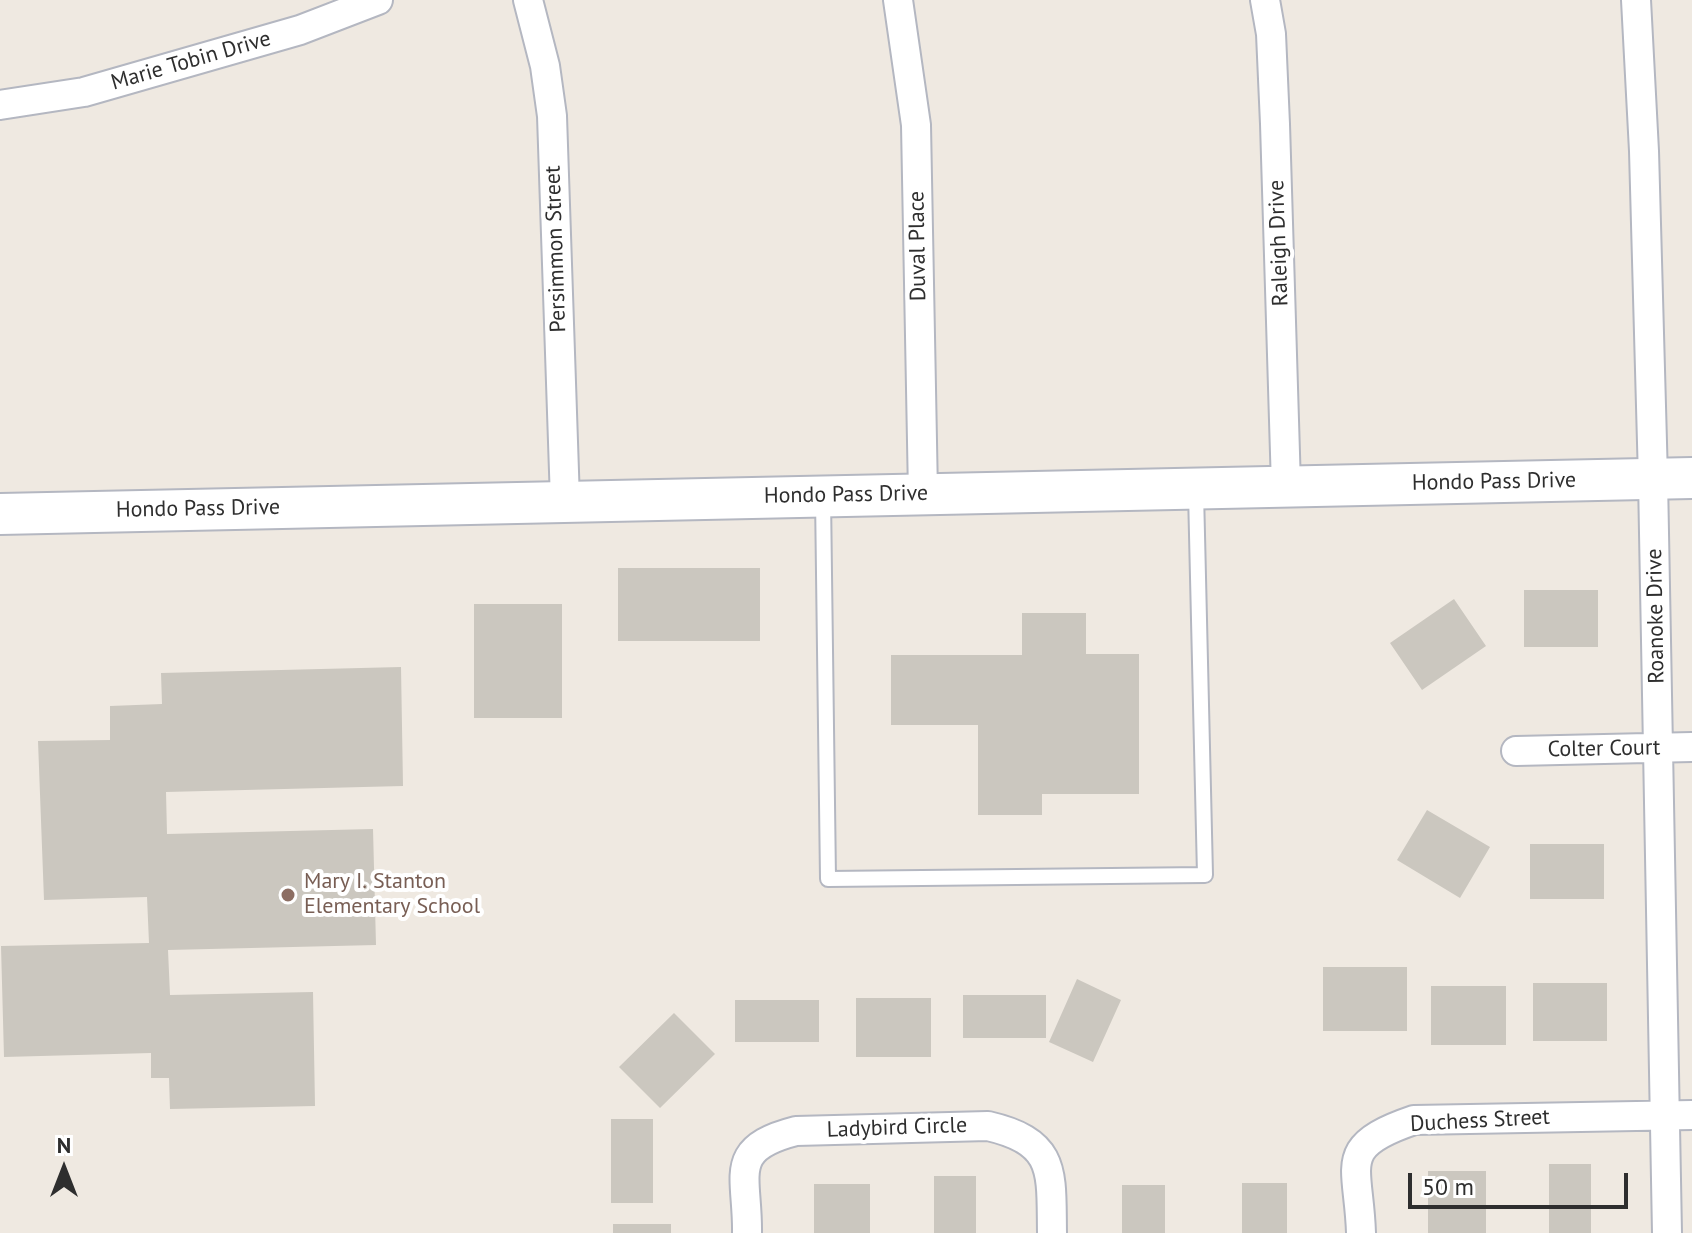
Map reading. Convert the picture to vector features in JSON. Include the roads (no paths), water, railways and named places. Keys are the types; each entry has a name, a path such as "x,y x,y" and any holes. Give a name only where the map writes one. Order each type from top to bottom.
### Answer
{"main road":[{"name":"Hondo Pass Drive","path":"0,514 1673,478"}],"street":[{"name":"Marie Tobin Drive","path":"0,105 84,92 300,30 378,0"},
{"name":"Persimmon Street","path":"528,0 545,66 552,116 565,501"},
{"name":"Duval Place","path":"898,0 916,125 923,494"},
{"name":"Raleigh Drive","path":"1265,0 1271,34 1275,109 1286,486"},
{"name":"Roanoke Drive","path":"1636,0 1644,151 1673,478 1659,748 1678,1115 1667,1233"},
{"name":"Colter Court","path":"1516,751 1692,747"},
{"name":"Duchess Street","path":"1361,1233 1356,1185 1358,1155 1367,1141 1381,1131 1414,1120 1678,1115"},
{"name":"Ladybird Circle","path":"747,1233 747,1160 752,1150 771,1138 796,1131 988,1126 1011,1131 1036,1146 1048,1167 1051,1183 1052,1233"}],"lane":[{"path":"823,496 828,879 1205,875 1196,487"}],"place":[{"name":"Mary I. Stanton Elementary School","path":"288,895"}]}
